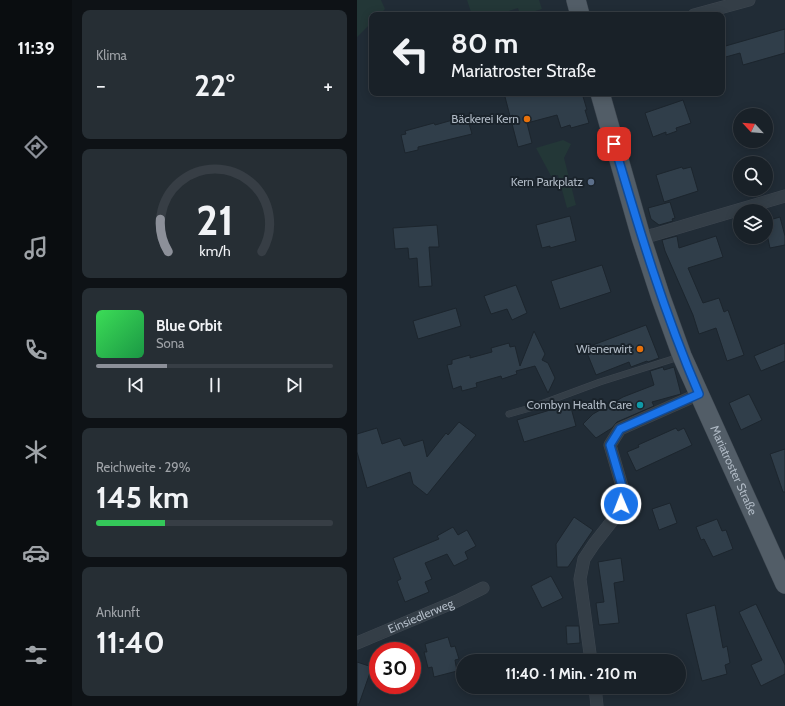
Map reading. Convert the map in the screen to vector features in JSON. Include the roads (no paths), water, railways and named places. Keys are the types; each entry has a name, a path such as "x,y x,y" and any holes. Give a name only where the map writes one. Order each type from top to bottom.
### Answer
{"main road":[{"path":"576,0 579,12"},
{"name":"Mariatroster Straße","path":"601,96 641,237 682,356 785,584"}],"street":[{"path":"705,12 749,0"},
{"path":"641,237 653,235 785,196"},
{"path":"590,654 580,580 584,559 613,521 621,504 624,493 610,445 620,429 699,394"},
{"name":"Einsiedlerweg","path":"357,643 457,602 483,588"},
{"path":"596,694 597,706"}],"lane":[{"path":"509,414 530,408 600,382 682,356"}],"place":[{"name":"Bäckerei Kern","path":"527,119"},
{"name":"Kern Parkplatz","path":"591,182"},
{"name":"Wienerwirt","path":"640,349"},
{"name":"Combyn Health Care","path":"640,405"}]}
